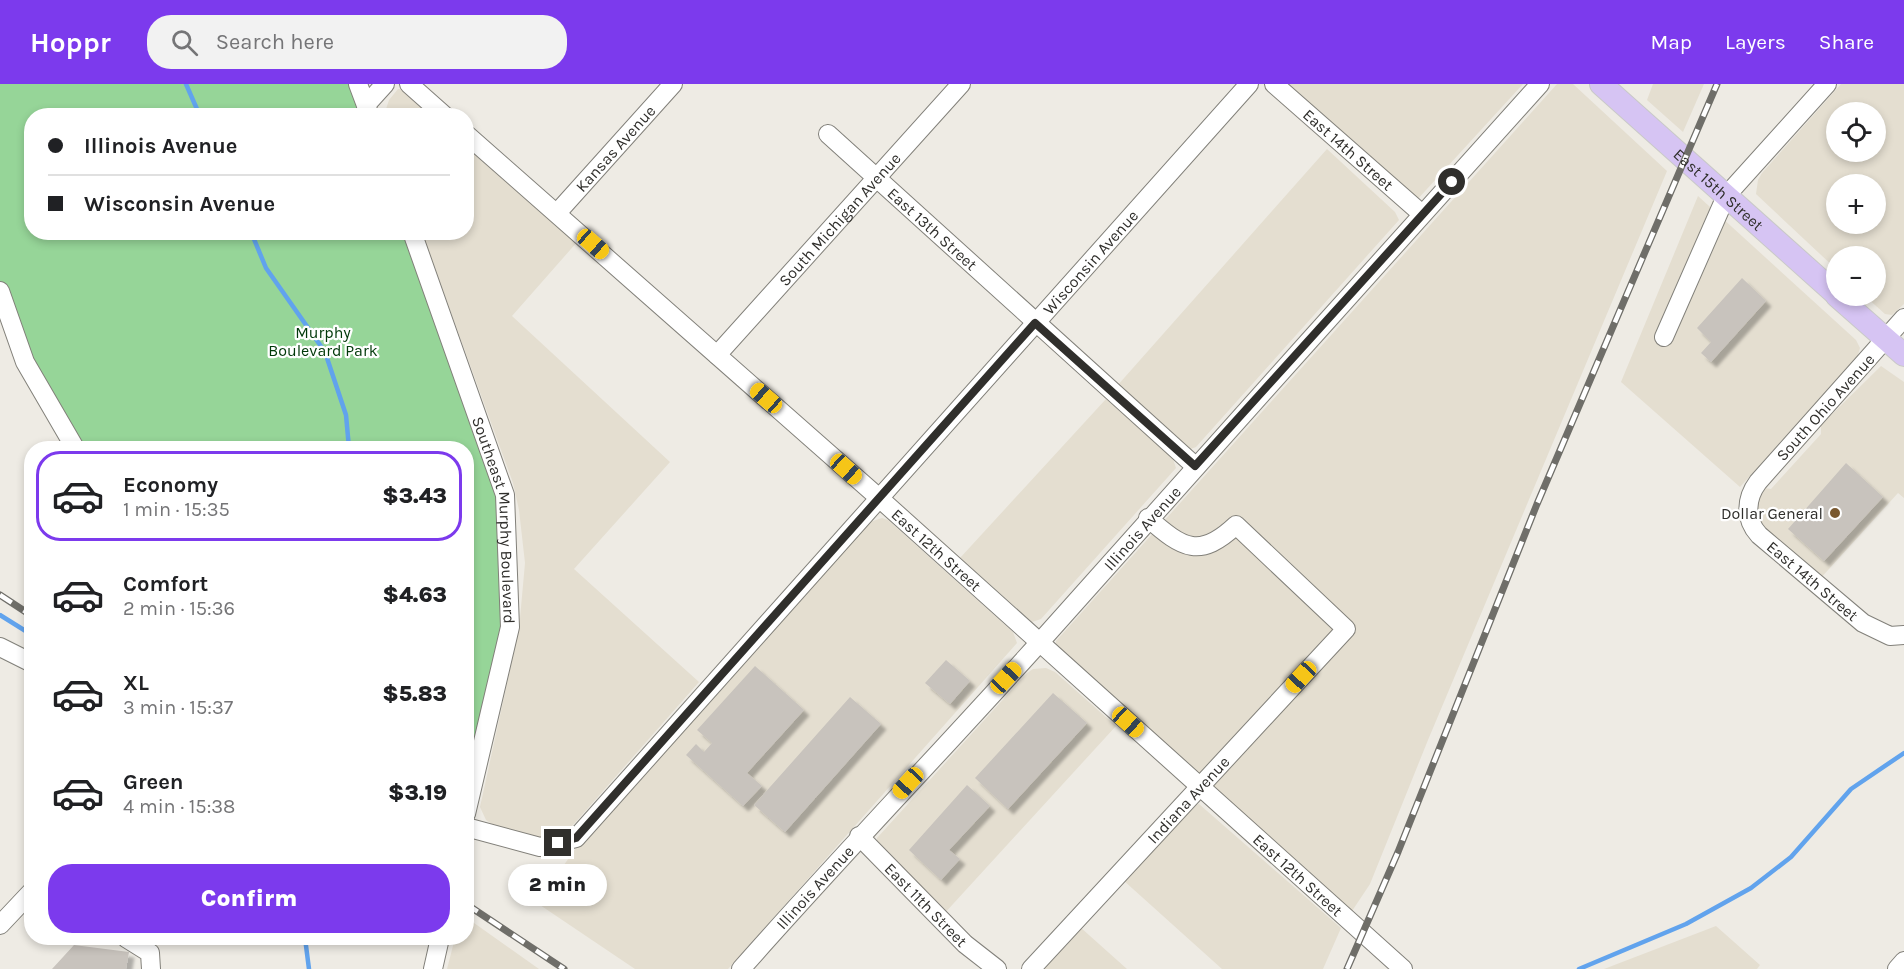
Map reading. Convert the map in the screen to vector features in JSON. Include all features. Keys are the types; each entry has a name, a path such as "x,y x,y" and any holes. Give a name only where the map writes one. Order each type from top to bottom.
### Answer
{"main road":[{"name":"East 15th Street","path":"1601,84 1826,285"},
{"name":"East 15th Street","path":"1849,306 1904,355"}],"street":[{"path":"358,84 367,108"},
{"path":"369,108 386,84"},
{"path":"409,84 436,108"},
{"name":"Kansas Avenue","path":"557,213 673,84"},
{"name":"South Michigan Avenue","path":"717,355 961,84"},
{"name":"Wisconsin Avenue","path":"474,829 540,847 576,838 1249,84"},
{"name":"East 14th Street","path":"1274,84 1422,214"},
{"name":"Illinois Avenue","path":"741,969 859,836 1039,643 1148,518 1540,84"},
{"path":"1664,337 1726,196 1827,84"},
{"name":"East 13th Street","path":"828,134 1195,466"},
{"name":"East 12th Street","path":"474,141 878,497 1404,969"},
{"name":"Southeast Murphy Boulevard","path":"415,240 506,495 510,627 474,767"},
{"path":"0,291 25,362 71,441"},
{"name":"South Ohio Avenue","path":"1749,498 1763,476 1904,318"},
{"name":"East 14th Street","path":"1749,498 1749,518 1759,535 1863,623 1890,636 1904,635"},
{"name":"Indiana Avenue","path":"1030,969 1346,629 1236,525 1214,544 1190,546 1164,532 1148,518"},
{"path":"0,647 24,659"},
{"name":"East 11th Street","path":"859,836 965,944 997,969"},
{"path":"0,925 24,900"},
{"path":"137,945 150,953 151,969"},
{"path":"433,969 438,945"},
{"path":"1897,969 1904,961"}],"shaded area":[{"path":"1283,84 1523,84 1416,201"},
{"path":"1557,84 1573,84 1667,171 1428,740 1370,884 1352,911 1056,647 1056,641"},
{"path":"1653,84 1704,84 1683,132 1647,100"},
{"path":"1841,84 1904,84 1904,304 1892,315 1885,314 1876,306 1886,306 1886,246 1826,246 1826,260 1756,194 1758,180"},
{"path":"398,89 405,89 429,108 386,108 389,100"},
{"path":"474,147 578,241 512,316 670,462 574,569 699,682 574,824 563,833 551,837 539,837 492,824 486,820 480,807 519,629 525,563 519,510 513,483 425,240 474,240"},
{"path":"1327,149 1395,212 1399,220 1196,447 1188,450 1117,386"},
{"path":"1698,196 1856,340 1860,348 1857,358 1740,487 1621,382"},
{"path":"1881,366 1904,382 1904,498 1898,493 1819,580 1766,533 1756,512 1760,492 1765,488 1771,489 1821,434 1821,425"},
{"path":"1106,399 1173,459 1176,468 1041,619 1032,622 960,558"},
{"path":"882,518 888,520 1013,632 1017,643 728,969 635,969 537,903 576,848 870,522"},
{"path":"1046,668 1055,672 1116,726 943,915 877,845 877,838 1027,673 1033,669"},
{"path":"1199,804 1341,928 1323,969 1222,969 1123,880 1194,805"},
{"path":"474,923 539,969 447,969 453,945 474,945"},
{"path":"1716,926 1760,965 1757,969 1604,969"},
{"path":"1080,927 1127,969 1043,969"}],"green space":[{"name":"Murphy Boulevard Park","path":"0,84 358,84 367,108 24,108 24,240 414,240 505,495 510,627 474,753 474,441 72,441 0,291"}],"building":[{"path":"1742,278 1766,301 1711,362 1701,353 1711,342 1697,328"},
{"name":"Dollar General","path":"1846,463 1883,497 1824,561 1788,529"},
{"path":"946,660 970,681 950,704 925,683"},
{"path":"755,666 804,710 747,773 762,786 743,806 686,755 696,744 704,752 712,743 697,730"},
{"path":"1053,693 1087,723 1008,809 975,778"},
{"path":"850,697 881,724 785,832 754,805"},
{"path":"967,785 990,806 949,850 960,859 941,880 909,850"},
{"path":"74,945 129,952 126,969 52,969"}],"waterway":[{"path":"186,84 196,108"},
{"path":"254,240 266,268 325,352 346,415 348,441"},
{"path":"0,615 24,630"},
{"path":"1579,969 1686,924 1751,888 1791,857 1851,789 1904,753"},
{"path":"306,945 309,969"}],"railway":[{"path":"1347,969 1398,852 1537,504 1717,84"},
{"path":"0,595 24,611"},
{"path":"474,909 564,969"}],"place":[{"name":"Dollar General","path":"1835,513"}],"route":[{"path":"558,843 576,838 1035,323 1195,466 1452,182"}]}
